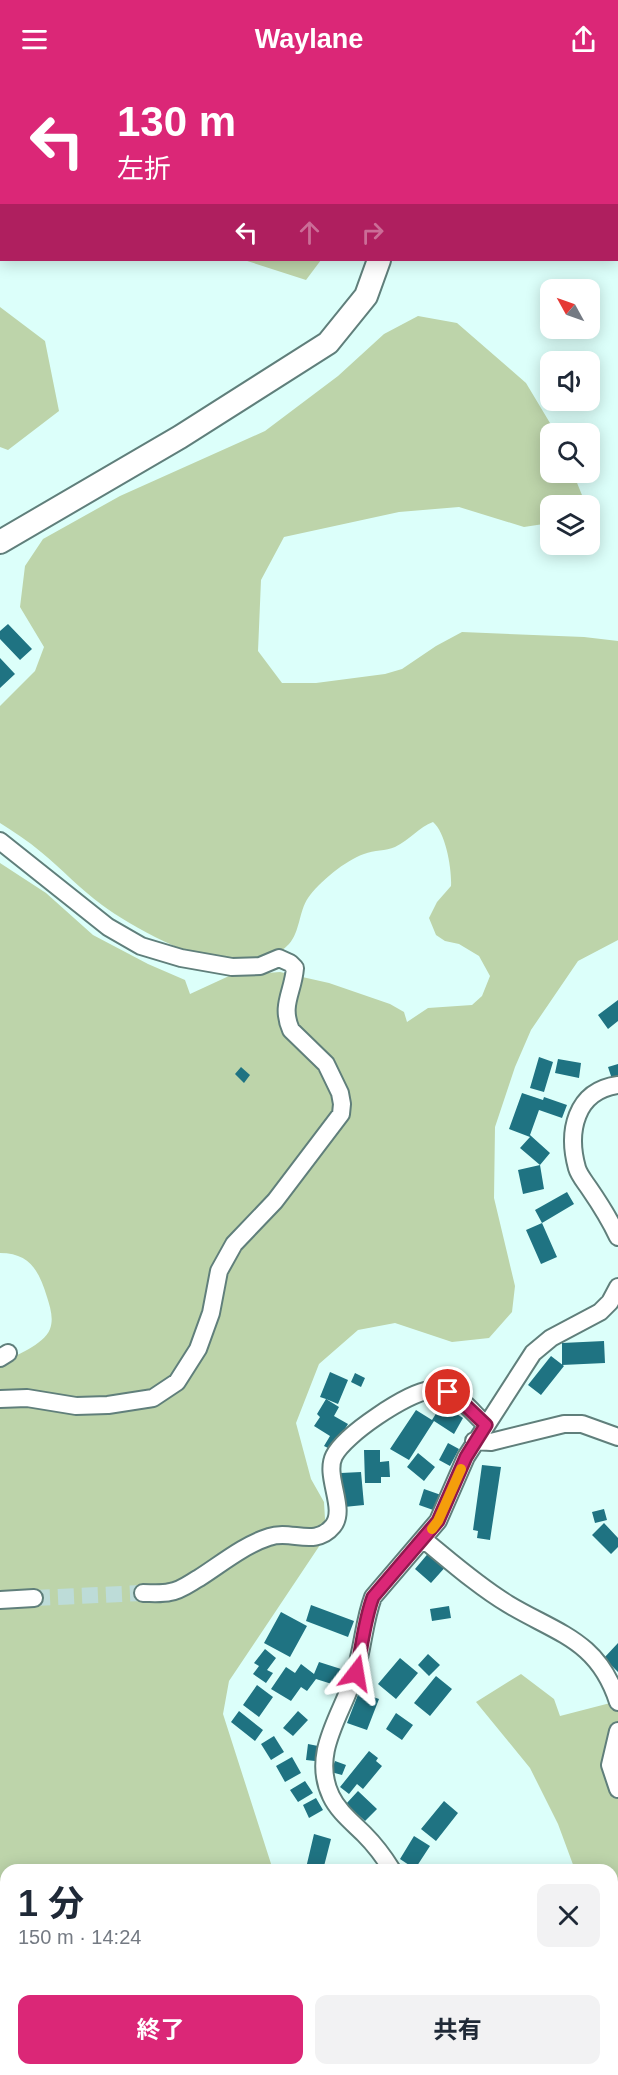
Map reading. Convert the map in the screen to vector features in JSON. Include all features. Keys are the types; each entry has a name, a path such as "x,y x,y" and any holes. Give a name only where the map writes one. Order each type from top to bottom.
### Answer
{"street":[{"path":"0,542 180,437 328,343 366,296 380,261"},
{"path":"0,841 108,927 141,946 181,958 232,967 260,966 279,958 290,963 295,968 286,1007 288,1023 291,1030 326,1064 340,1093 342,1104 341,1114 336,1123 275,1201 234,1244 219,1271 211,1313 198,1349 177,1382 153,1398 110,1405 76,1406 27,1398 0,1399"},
{"path":"618,1085 606,1087 590,1095 578,1111 574,1138 578,1170 618,1237"},
{"path":"388,1864 339,1809 330,1795 323,1769 327,1739 356,1673 368,1609 373,1597 438,1521 474,1442 533,1353 552,1338 600,1312 610,1302 618,1287"},
{"path":"143,1593 172,1592 259,1540 274,1535 314,1538 323,1535 336,1522 337,1510 330,1469 334,1456 343,1443 359,1430 389,1408 413,1395 432,1389 448,1392 486,1425"},
{"path":"474,1442 491,1442 564,1424 582,1424 618,1437"},
{"path":"423,1539 507,1603 580,1643 608,1674 618,1702"},
{"path":"0,1600 34,1598"},
{"path":"618,1731 610,1765 618,1790"}],"green space":[{"path":"247,261 320,261 306,280"},
{"path":"0,307 45,341 59,411 8,450 0,447"},
{"path":"418,316 457,323 526,383 540,406 540,411 543,411 550,423 540,423 540,483 577,483 582,495 540,495 540,525 524,527 459,507 399,512 284,537 261,580 258,651 282,683 316,683 385,674 402,669 462,632 584,637 618,641 618,940 578,961 531,1030 515,1067 495,1127 494,1198 515,1286 512,1312 489,1338 452,1342 395,1323 358,1330 319,1364 296,1423 311,1479 324,1502 326,1536 229,1681 223,1714 271,1864 0,1864 0,1363 42,1340 47,1335 52,1321 44,1288 32,1265 19,1256 0,1253 0,863 46,893 93,935 148,964 185,980 190,994 229,976 280,972 329,983 390,1004 404,1012 407,1022 428,1008 472,1005 482,996 490,976 479,956 459,944 445,941 436,935 429,918 437,902 451,886 445,843 438,827 433,822 395,847 364,854 333,872 308,898 289,944 270,957 247,962 221,960 194,953 142,930 102,905 36,848 0,823 0,706 35,671 44,647 20,607 25,566 43,539 120,496 265,431 338,376 384,334"},
{"path":"521,1674 554,1699 560,1716 618,1701 618,1864 573,1864 558,1824 530,1768 476,1702"}],"building":[{"path":"8,624 32,649 20,660 0,639 0,631"},
{"path":"0,658 15,674 0,688"},
{"path":"618,1000 618,1021 608,1029 598,1015"},
{"path":"539,1057 553,1062 544,1092 530,1088"},
{"path":"558,1059 581,1063 579,1078 555,1073"},
{"path":"618,1064 618,1077 612,1079 608,1067"},
{"path":"241,1067 250,1075 244,1083 235,1074"},
{"path":"522,1093 543,1100 544,1097 567,1105 562,1118 539,1110 530,1135 550,1153 540,1165 520,1148 530,1137 509,1129"},
{"path":"540,1165 544,1189 523,1194 518,1170"},
{"path":"567,1192 574,1204 542,1223 535,1210"},
{"path":"542,1223 557,1257 541,1264 526,1230"},
{"path":"604,1341 605,1363 562,1365 562,1343"},
{"path":"551,1356 564,1366 541,1395 528,1385"},
{"path":"330,1372 348,1380 338,1404 320,1397"},
{"path":"355,1373 365,1378 361,1387 351,1382"},
{"path":"326,1399 339,1407 334,1416 348,1424 332,1450 324,1446 330,1436 314,1426 320,1417 317,1414"},
{"path":"442,1404 463,1418 454,1434 434,1421 409,1460 390,1449 416,1410 432,1420"},
{"path":"448,1443 459,1449 450,1466 439,1460"},
{"path":"364,1450 380,1450 380,1462 389,1461 390,1477 381,1477 381,1483 365,1483"},
{"path":"418,1453 435,1467 424,1481 407,1467"},
{"path":"482,1465 501,1467 490,1540 477,1538 478,1531 473,1530"},
{"path":"361,1472 364,1505 344,1507 341,1473"},
{"path":"424,1489 441,1495 436,1511 419,1505"},
{"path":"604,1509 607,1520 595,1523 592,1512"},
{"path":"604,1523 618,1538 618,1547 611,1554 592,1535"},
{"path":"431,1550 448,1564 431,1583 415,1569"},
{"path":"311,1605 354,1621 348,1637 306,1621"},
{"path":"449,1606 451,1618 432,1621 430,1609"},
{"path":"281,1612 307,1626 290,1657 264,1643"},
{"path":"618,1643 618,1672 604,1658"},
{"path":"265,1649 276,1658 267,1670 273,1673 266,1683 253,1674 259,1666 254,1663"},
{"path":"428,1654 440,1665 429,1676 418,1665"},
{"path":"400,1658 418,1673 396,1699 378,1684"},
{"path":"319,1662 341,1669 335,1685 316,1679 307,1691 301,1687 291,1701 271,1689 286,1667 295,1673 301,1664 314,1674"},
{"path":"436,1676 452,1689 430,1716 414,1703"},
{"path":"257,1685 273,1697 259,1717 243,1705"},
{"path":"359,1692 379,1699 367,1730 347,1723"},
{"path":"239,1711 263,1730 255,1741 231,1722"},
{"path":"298,1711 308,1720 293,1736 283,1728"},
{"path":"396,1713 413,1725 402,1740 386,1729"},
{"path":"274,1736 284,1752 271,1760 261,1744"},
{"path":"308,1744 318,1746 315,1761 306,1760"},
{"path":"369,1751 378,1758 376,1761 382,1766 363,1789 357,1784 349,1794 340,1787"},
{"path":"292,1757 301,1773 285,1782 276,1766"},
{"path":"335,1761 346,1765 342,1775 331,1772"},
{"path":"305,1781 313,1793 298,1802 290,1790"},
{"path":"358,1791 377,1809 365,1821 346,1804"},
{"path":"316,1798 323,1810 309,1818 303,1805"},
{"path":"444,1801 458,1813 436,1841 421,1829"},
{"path":"314,1834 331,1839 325,1864 307,1864"},
{"path":"414,1836 430,1846 418,1864 408,1864 400,1859"}],"tunnel":[{"path":"34,1598 143,1593"}],"slow traffic":[{"path":"432,1529 438,1521 461,1469"}],"route":[{"path":"356,1673 368,1609 373,1597 438,1521 466,1457 486,1425 448,1392"}]}
